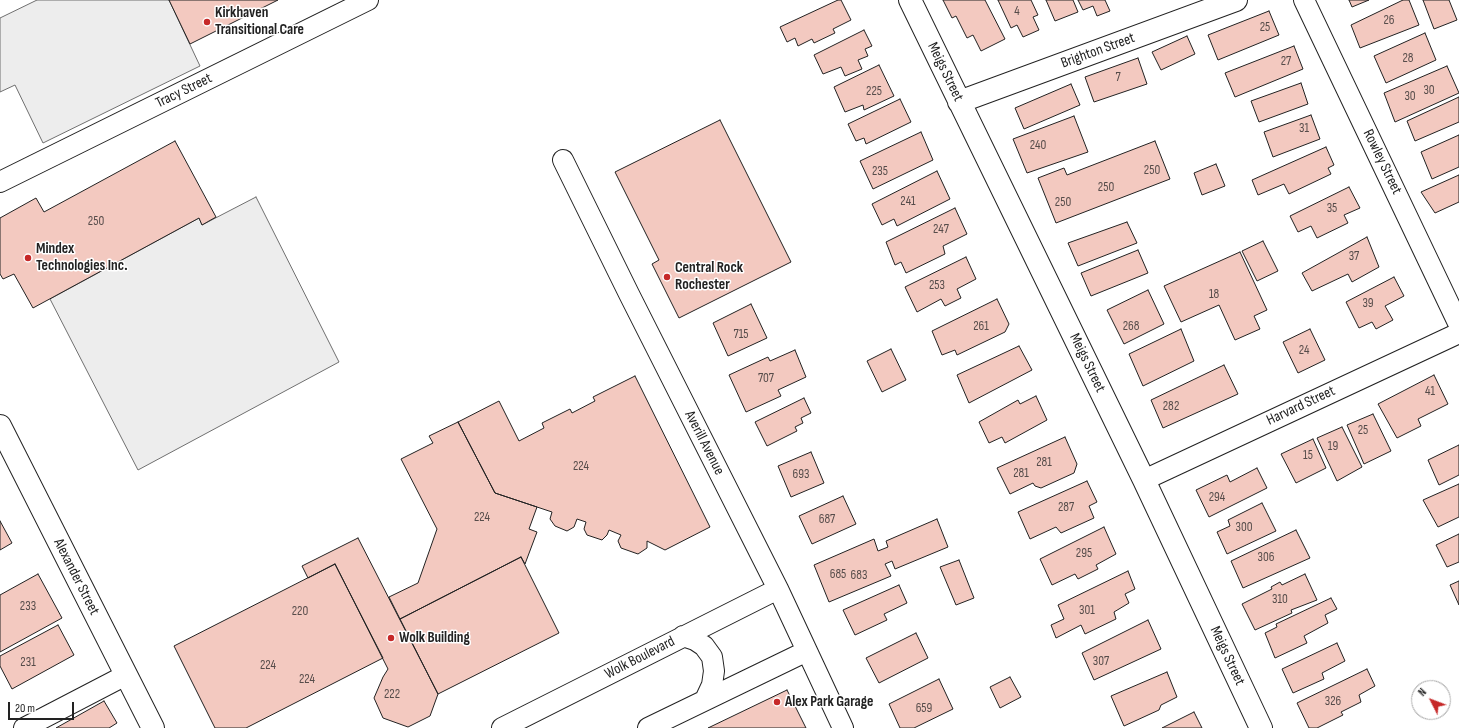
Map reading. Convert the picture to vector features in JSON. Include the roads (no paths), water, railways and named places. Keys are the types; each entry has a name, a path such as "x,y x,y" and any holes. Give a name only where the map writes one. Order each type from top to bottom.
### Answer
{"street":[{"name":"Tracy Street","path":"0,182 368,0"},
{"name":"Meigs Street","path":"910,0 1144,480 1261,728"},
{"name":"Brighton Street","path":"959,102 1236,0"},
{"name":"Rowley Street","path":"1304,0 1459,325"},
{"name":"Averill Avenue","path":"563,160 778,589 843,728"},
{"name":"Harvard Street","path":"1144,480 1459,333"},
{"name":"Alexander Street","path":"0,426 153,728"},
{"name":"Wolk Boulevard","path":"502,728 778,589"},
{"path":"683,636 695,640 704,646 712,657 714,671 712,686 705,700"},
{"path":"648,728 807,651"},
{"path":"24,728 126,675"}],"place":[{"name":"Kirkhaven Transitional Care","path":"207,22"},
{"name":"Mindex Technologies Inc.","path":"28,258"},
{"name":"Central Rock Rochester","path":"667,277"},
{"name":"Wolk Building","path":"391,638"},
{"name":"Alex Park Garage","path":"777,702"}]}
